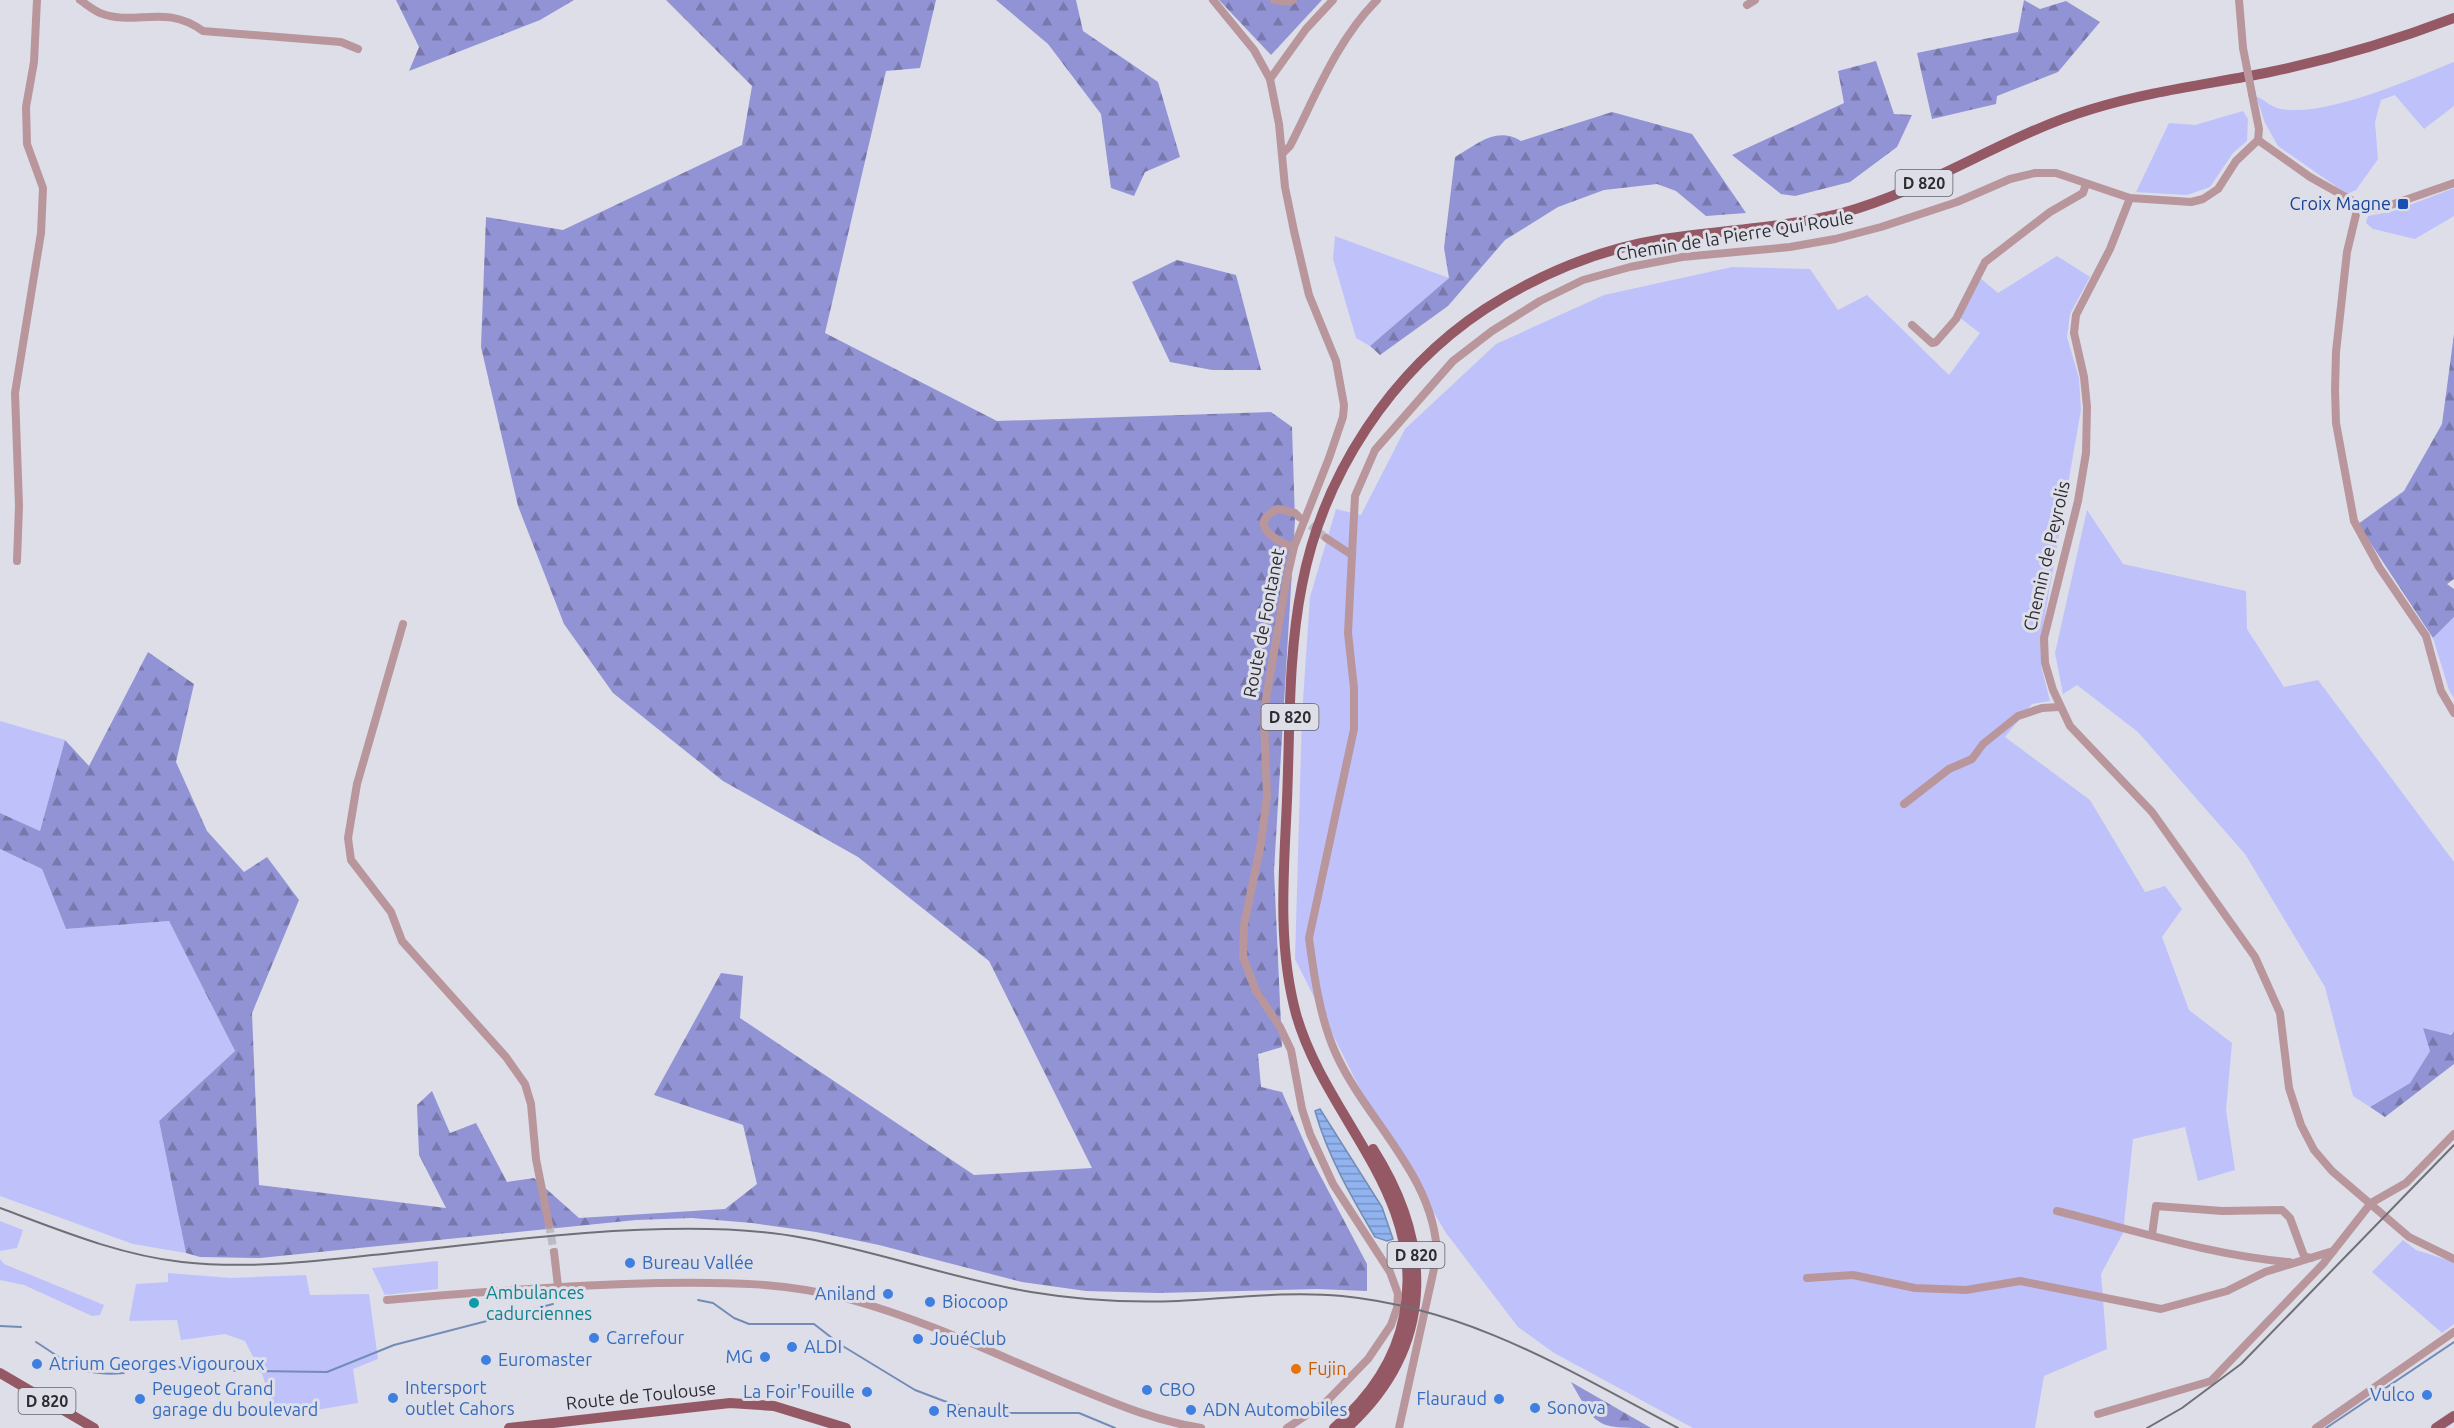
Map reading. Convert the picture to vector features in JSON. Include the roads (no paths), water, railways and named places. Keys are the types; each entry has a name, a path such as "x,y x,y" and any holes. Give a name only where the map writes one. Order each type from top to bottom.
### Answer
{"main road":[{"name":"D 820","path":"1334,1428 1357,1407 1377,1383 1391,1357 1400,1333 1408,1288 1408,1258 1395,1208 1382,1179 1310,1052 1297,1018 1288,978 1284,933 1291,686 1301,587 1324,509 1362,435 1412,371 1445,339 1482,311 1520,288 1563,267 1656,240 1765,227 1847,211 1924,183 2017,139 2085,111 2146,95 2319,61 2417,32 2454,18"},
{"name":"D 820","path":"1327,1085 1389,1176 1402,1204 1416,1257 1418,1287 1414,1313 1398,1361 1383,1388 1347,1428"},
{"name":"D 820","path":"0,1373 94,1428"},
{"name":"D 820","path":"0,1381 82,1428"},
{"name":"Route de Toulouse","path":"509,1428 730,1403 774,1407 846,1428"},
{"name":"Route de Toulouse","path":"552,1428 736,1408 774,1412 826,1428"},
{"path":"2436,1428 2454,1416"}],"street":[{"path":"16,561 19,506 15,393 41,233 43,188 27,144 26,107 34,62 37,0"},
{"path":"80,0 100,13 108,15 159,15 186,20 202,31 341,42 358,48"},
{"name":"Route de Fontanet","path":"1213,0 1254,50 1270,79 1280,124 1285,188 1309,296 1336,361 1344,405 1343,417 1329,458 1294,547 1266,699 1264,720 1267,796 1261,843 1244,925 1243,957 1252,983 1280,1027 1291,1050 1302,1109 1310,1134 1333,1184 1390,1272 1398,1294 1397,1308 1381,1343 1326,1402 1287,1428"},
{"path":"1274,0 1290,2 1293,0"},
{"path":"1270,79 1306,29 1333,0"},
{"path":"1282,154 1290,146 1345,38 1358,19 1377,0"},
{"path":"2130,198 2175,202 2203,199 2218,189 2236,161 2258,140 2259,129 2243,48 2239,0"},
{"path":"2258,140 2284,160 2358,206 2367,209 2382,208 2454,183"},
{"name":"Chemin de la Pierre Qui Roule","path":"1399,1428 1437,1255 1436,1232 1432,1215 1417,1183 1335,1052 1313,971 1309,938 1354,729 1354,688 1348,633 1355,496 1375,450 1453,361 1492,331 1540,301 1583,280 1630,267 1682,257 1790,247 1858,233 1957,202 2010,179 2035,173 2056,173 2130,198"},
{"path":"1912,325 1932,343 1936,342 1956,320 1985,262 2050,212 2084,192 2086,184"},
{"name":"Chemin de Peyrolis","path":"2130,198 2110,249 2076,315 2074,333 2084,377 2087,407 2086,453 2078,501 2044,638 2045,663 2059,707 2070,726 2152,812 2242,935 2276,999 2280,1013 2289,1088 2308,1141 2332,1171 2409,1238 2454,1259"},
{"path":"2358,206 2347,252 2336,352 2335,390 2336,423 2354,521 2379,567 2426,636 2441,691 2454,713"},
{"path":"1294,547 1272,539 1265,525 1268,517 1278,509 1295,513 1299,517"},
{"path":"1326,538 1352,555"},
{"path":"403,624 357,784 348,838 351,860 391,912 402,941 506,1057 525,1084 531,1104 536,1159 549,1225"},
{"path":"1904,804 1949,770 1972,759 1983,744 2018,716 2042,708 2059,707"},
{"path":"2098,1414 2211,1381 2333,1251 2371,1203 2406,1183 2454,1134"},
{"path":"2152,1235 2156,1206 2222,1211 2282,1210 2290,1218 2304,1256 2312,1258"},
{"path":"2057,1211 2240,1257 2292,1262"},
{"path":"1807,1278 1853,1275 1915,1288 1966,1290 2020,1281 2161,1309 2228,1291 2265,1272 2333,1251"},
{"path":"554,1252 558,1286"},
{"path":"387,1300 558,1286 741,1282 774,1284 819,1292 921,1323 1167,1425 1201,1428"},
{"path":"2316,1428 2454,1332"},
{"path":"1326,1402 1340,1418"}],"waterway":[{"path":"698,1300 713,1303 734,1318 749,1324 814,1324 841,1345 915,1390 944,1401 986,1413 1079,1413 1115,1428"},
{"path":"255,1371 327,1372 394,1345 553,1304"},
{"path":"0,1326 21,1327"},
{"path":"36,1342 67,1363 86,1371 124,1373"},
{"path":"2326,1428 2454,1342"},
{"path":"159,1369 181,1367 239,1371"}],"tunnel":[{"path":"1301,518 1326,538"},
{"path":"549,1225 554,1252"}],"railway":[{"path":"2147,1428 2182,1408 2241,1364 2454,1145"},
{"path":"0,1208 112,1248 159,1259 206,1264 254,1265 301,1262 592,1232 717,1229 804,1238 1002,1287 1067,1297 1160,1302 1281,1295 1342,1296 1389,1303 1476,1328 1557,1364 1678,1428"}],"place":[{"name":"Croix Magne","path":"2403,204"},
{"name":"Bureau Vallée","path":"630,1263"},
{"name":"Aniland","path":"888,1294"},
{"name":"Biocoop","path":"930,1302"},
{"name":"Ambulances cadurciennes","path":"474,1303"},
{"name":"Carrefour","path":"594,1338"},
{"name":"JouéClub","path":"918,1339"},
{"name":"ALDI","path":"792,1347"},
{"name":"MG","path":"765,1357"},
{"name":"Euromaster","path":"486,1360"},
{"name":"Atrium Georges Vigouroux","path":"37,1364"},
{"name":"Fujin","path":"1296,1369"},
{"name":"CBO","path":"1147,1390"},
{"name":"La Foir'Fouille","path":"867,1392"},
{"name":"Vulco","path":"2427,1395"},
{"name":"Intersport outlet Cahors","path":"393,1398"},
{"name":"Peugeot Grand garage du boulevard","path":"140,1399"},
{"name":"Flauraud","path":"1499,1399"},
{"name":"Sonova","path":"1535,1408"},
{"name":"ADN Automobiles","path":"1191,1410"},
{"name":"Renault","path":"934,1411"}]}
